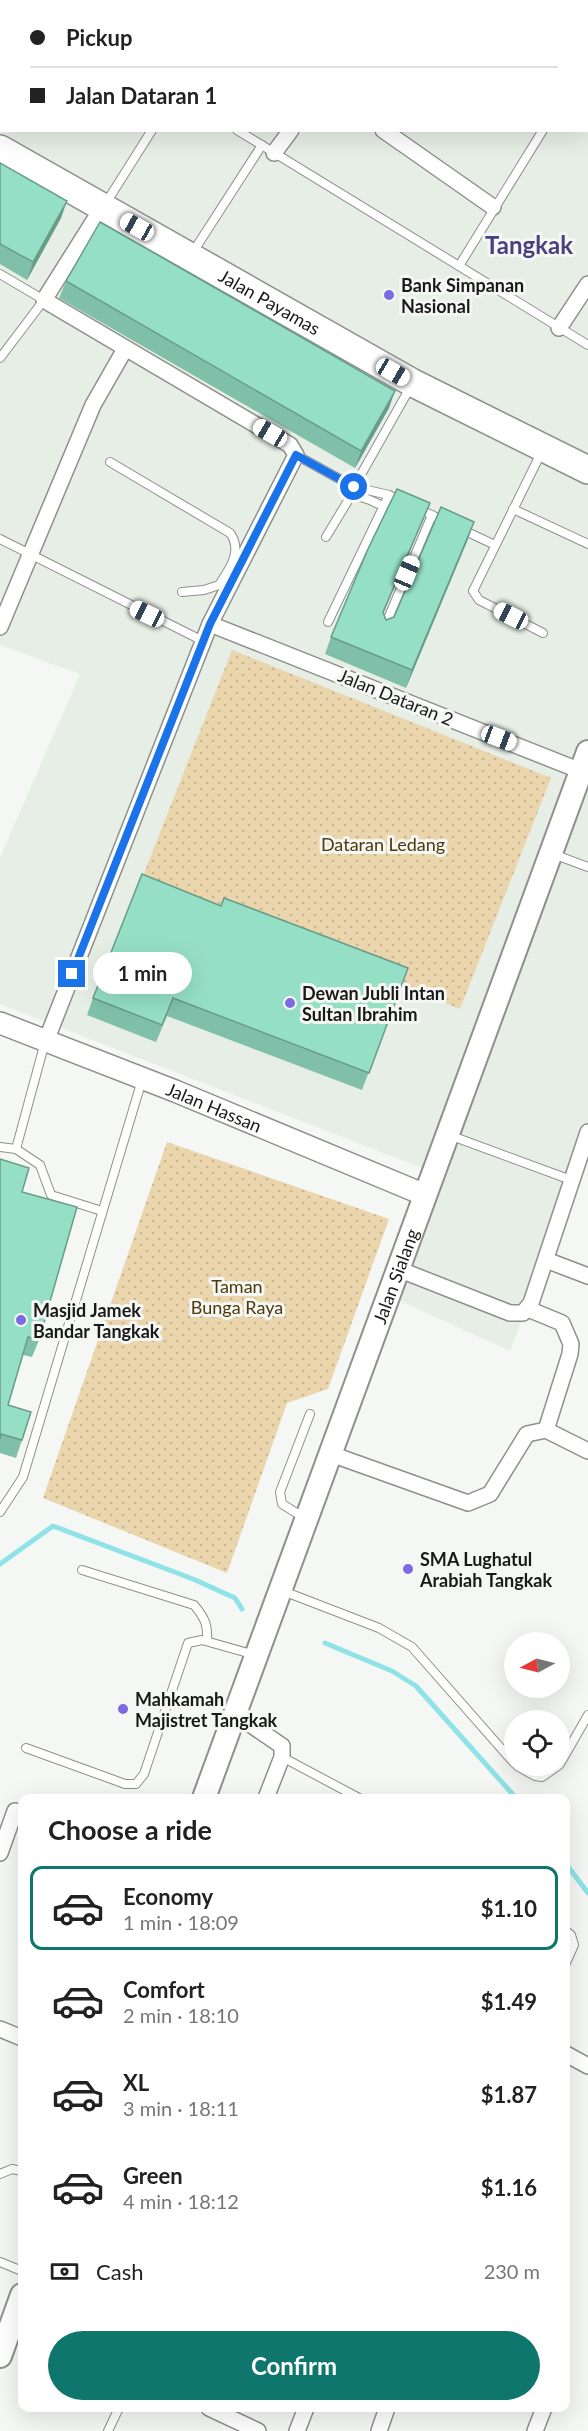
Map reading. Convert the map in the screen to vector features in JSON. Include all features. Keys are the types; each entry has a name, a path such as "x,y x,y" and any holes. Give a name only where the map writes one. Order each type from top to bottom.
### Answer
{"highway":[{"name":"Jalan Payamas","path":"0,148 413,383 588,470"},
{"name":"Jalan Payamas","path":"543,449 559,469 588,486"}],"main road":[{"name":"Jalan Sialang","path":"205,1794 585,761"},
{"path":"1,2353 18,2314"}],"street":[{"path":"268,149 289,132"},
{"path":"385,132 493,207"},
{"path":"46,1041 210,624 296,455 290,445 44,300 102,208"},
{"path":"559,328 588,284"},
{"path":"0,627 93,405 125,349"},
{"name":"Jalan Dataran 2","path":"210,624 585,761"},
{"name":"Jalan Hassan","path":"0,1023 142,1078 425,1196"},
{"path":"398,1269 510,1313 517,1314 528,1309 571,1180 587,1140"},
{"path":"546,1260 588,1276"},
{"path":"528,1309 562,1323 571,1344 571,1351 546,1430"},
{"path":"331,1454 468,1503 490,1494 527,1434 546,1430 588,1451"},
{"path":"235,1714 282,1746 282,1757 268,1794"},
{"path":"0,1853 12,1811"},
{"path":"0,2029 18,2036"},
{"path":"570,2056 588,2066"},
{"path":"221,2412 258,2431"},
{"path":"297,2431 304,2412"},
{"path":"378,2431 385,2412"},
{"path":"535,2431 542,2412"}],"lane":[{"path":"102,208 118,188 151,132"},
{"path":"240,132 588,345"},
{"path":"533,132 538,139"},
{"path":"459,266 493,207 542,132"},
{"path":"190,256 268,149"},
{"path":"0,274 44,300 0,358"},
{"path":"354,487 413,383"},
{"path":"543,449 474,586 475,596 543,633"},
{"path":"296,455 354,487 389,495 495,545"},
{"path":"110,462 230,533 236,541 238,549 219,585 204,590 182,592"},
{"path":"327,537 349,499 354,495 383,506"},
{"path":"328,622 389,495"},
{"path":"513,509 588,544"},
{"path":"382,632 432,515"},
{"path":"0,538 32,553 50,566 203,641"},
{"path":"551,853 588,867"},
{"path":"16,1149 46,1041"},
{"path":"0,1512 24,1478 142,1078"},
{"path":"447,1135 571,1180"},
{"path":"0,1147 16,1149 40,1165 51,1195 102,1211"},
{"path":"307,1518 282,1504 280,1492 310,1414"},
{"path":"82,1570 194,1605 205,1617 208,1628 207,1641"},
{"path":"280,1590 379,1628 412,1647 504,1750"},
{"path":"26,1748 125,1784 136,1784 144,1774 185,1648 192,1641 207,1641 257,1655"},
{"path":"570,1746 588,1715"},
{"path":"282,1757 351,1794"},
{"path":"570,1934 574,1945 570,1954"},
{"path":"0,2174 12,2169 18,2170"},
{"path":"0,2262 18,2269"},
{"path":"108,2431 117,2412"}],"shaded area":[{"path":"0,132 588,132 588,1149 510,1351 383,1293 430,1171 0,1004 0,858 80,674 0,645"}],"green space":[{"name":"Dataran Ledang","path":"232,650 551,778 460,1009 141,881"},
{"name":"Taman Bunga Raya","path":"167,1142 389,1219 328,1389 287,1403 227,1573 43,1498"}],"building":[{"path":"0,163 67,201 33,262 0,244"},
{"path":"100,222 395,391 361,451 66,281"},
{"path":"397,489 430,503 383,612 386,620 394,617 441,507 474,522 412,670 331,637 368,549"},
{"path":"142,874 221,906 224,898 408,968 369,1073 173,998 162,1025 93,998"},
{"name":"Masjid Jamek Bandar Tangkak","path":"0,1159 29,1168 22,1192 77,1207 39,1340 28,1337 8,1405 31,1412 22,1440 1,1434 0,1439"}],"waterway":[{"path":"0,1564 53,1526 193,1579 235,1598 242,1609"},
{"path":"325,1643 392,1671 416,1686 512,1794"},
{"path":"570,1869 588,1893"}],"place":[{"name":"Bank Simpanan Nasional","path":"389,295"},
{"name":"Dewan Jubli Intan Sultan Ibrahim","path":"290,1003"},
{"name":"Masjid Jamek Bandar Tangkak","path":"21,1320"},
{"name":"SMA Lughatul Arabiah Tangkak","path":"408,1569"},
{"name":"Mahkamah Majistret Tangkak","path":"123,1709"}],"district":[{"name":"Tangkak","path":"529,244"}],"route":[{"path":"72,974 210,624 296,455 354,487"}]}
